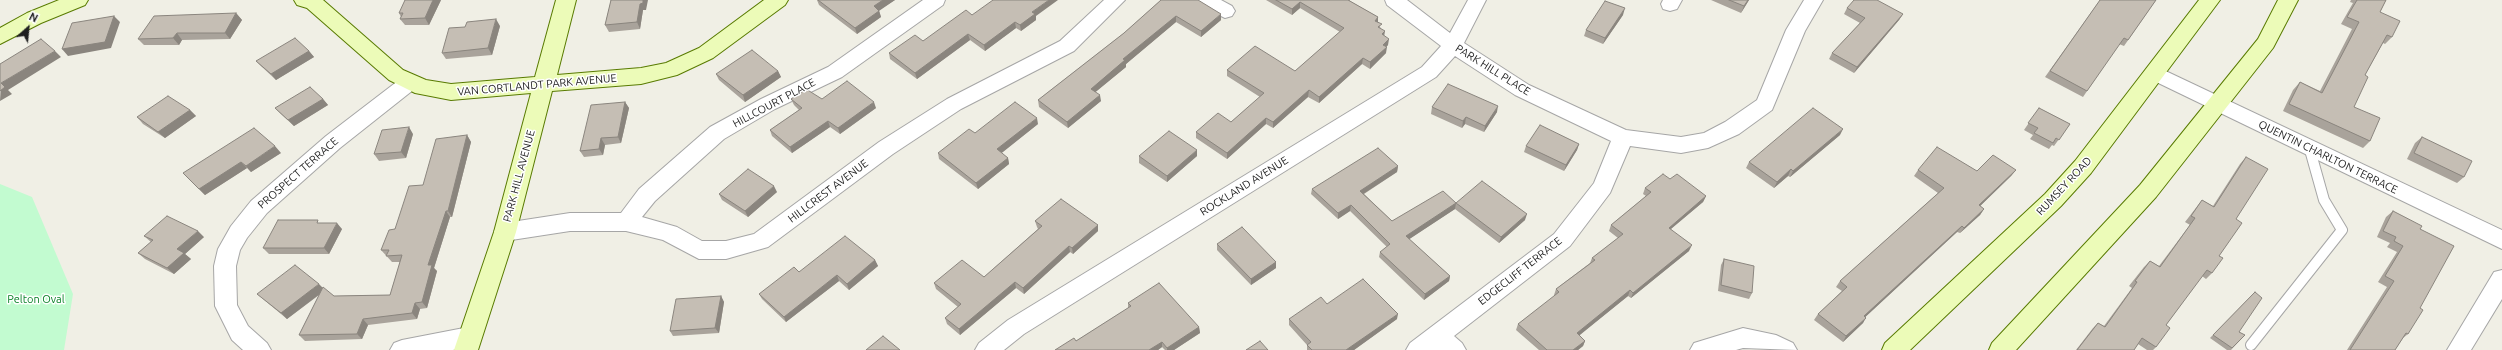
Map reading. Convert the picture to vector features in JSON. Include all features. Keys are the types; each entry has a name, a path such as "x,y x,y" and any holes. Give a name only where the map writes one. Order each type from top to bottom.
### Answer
{"street":[{"path":"0,37 34,18 78,0"},
{"name":"VAN CORTLANDT PARK AVENUE","path":"304,0 314,3 396,75 422,87 451,92 543,86 641,76 670,70 706,53 778,0"},
{"name":"PARK HILL AVENUE","path":"468,343 505,232 566,0"},
{"name":"HILLCOURT PLACE","path":"626,222 647,195 717,134 768,104 835,72 936,0"},
{"name":"HILLCREST AVENUE","path":"505,232 570,222 626,222 668,233 699,250 726,250 760,241 892,144 954,104 1067,46 1116,0"},
{"path":"1206,0 1225,11"},
{"name":"PARK HILL PLACE","path":"1394,0 1453,45 1522,90 1623,137"},
{"name":"ROCKLAND AVENUE","path":"987,350 1016,327 1429,72 1453,45 1477,0"},
{"path":"1623,137 1681,145 1708,140 1732,128 1765,105 1796,30 1814,0"},
{"name":"RUMSEY ROAD","path":"1894,350 2053,200 2083,167 2210,0"},
{"path":"2001,350 2138,204 2266,43 2288,0"},
{"name":"QUENTIN CHARLTON TERRACE","path":"2155,73 2310,150 2502,240"},
{"name":"PROSPECT TERRACE","path":"259,350 240,333 226,306 225,266 229,249 239,232 259,207 334,142 410,82"},
{"name":"EDGECLIFF TERRACE","path":"1418,350 1562,240 1603,187 1623,137"},
{"path":"2459,350 2502,279"},
{"path":"1437,335 1454,350"},
{"path":"1702,350 1743,338 1768,342 1785,350"},
{"path":"402,350 468,343"}],"lane":[{"path":"2251,345 2342,230 2324,200 2310,150"}],"green space":[{"name":"Pelton Oval","path":"0,184 32,197 73,294 64,350 0,350"}],"building":[{"path":"405,0 433,0 425,18 400,19 403,13 399,13"},
{"path":"611,0 643,0 643,3 640,4 637,22 605,25"},
{"path":"818,0 883,0 874,6 879,11 855,28"},
{"path":"993,0 1049,0 1032,12 1035,14 1020,25 1015,22 984,45 968,34 915,73 889,53 915,35 923,41 966,10 972,15"},
{"path":"1161,0 1198,0 1221,14 1201,31 1176,16 1123,59 1125,60 1091,89 1100,95 1067,122 1038,100 1124,33"},
{"path":"1276,0 1348,0 1378,17 1375,21 1382,24 1378,27 1385,31 1382,34 1389,39 1383,45 1387,47 1370,62 1363,58 1319,97 1309,90 1273,122 1266,118 1227,153 1196,132 1218,113 1231,122 1264,93 1227,70 1255,46 1295,71 1344,28 1300,2 1292,9"},
{"path":"1729,0 1748,0 1744,6"},
{"path":"1854,0 1877,0 1903,14 1857,67 1832,53 1865,18 1847,8"},
{"path":"2100,0 2156,0 2128,40 2124,38 2087,91 2050,71"},
{"path":"2357,0 2386,0 2380,12 2400,21 2392,37 2387,35 2365,75 2368,77 2354,107 2380,118 2370,141 2289,104 2300,82 2322,93 2359,22 2347,17"},
{"path":"1605,1 1625,8 1605,38 1586,30"},
{"path":"236,13 225,33 177,33 173,38 138,39 154,16"},
{"path":"114,16 105,42 62,49 72,23"},
{"path":"496,19 488,48 442,53 449,28 465,27 467,22"},
{"path":"295,38 309,51 271,74 256,61"},
{"path":"41,39 55,51 1,83 5,87 0,91 0,64"},
{"path":"752,50 778,71 743,95 716,74"},
{"path":"847,81 874,102 838,128 828,121 790,147 770,130 802,108 791,99 806,89 822,99"},
{"path":"1448,84 1498,106 1485,126 1466,117 1463,121 1432,107"},
{"path":"310,87 323,99 288,120 275,108"},
{"path":"168,96 190,110 158,132 137,117"},
{"path":"625,102 618,137 601,138 599,149 580,151 591,105"},
{"path":"1015,102 1037,118 997,149 1008,158 976,183 938,153 969,129 975,133"},
{"path":"1813,108 1843,129 1793,171 1791,169 1777,182 1749,162"},
{"path":"2039,108 2070,124 2059,140 2056,138 2053,143 2034,133 2038,128 2028,123"},
{"path":"1540,125 1579,144 1566,165 1526,146"},
{"path":"409,127 401,152 374,154 382,130"},
{"path":"254,128 275,146 246,166 241,162 199,189 183,173"},
{"path":"1169,131 1197,150 1167,176 1139,156"},
{"path":"467,135 448,211 446,211 428,265 432,265 422,302 415,303 412,313 363,319 357,334 299,335 323,287 334,296 390,295 402,255 386,256 389,250 381,250 389,230 395,229 409,186 423,185 436,139"},
{"path":"2422,137 2472,161 2464,177 2414,153"},
{"path":"1937,147 1977,171 1993,155 2016,170 1979,205 1984,209 1964,228 1962,226 1864,316 1866,318 1846,336 1818,314 1847,287 1840,281 1944,188 1918,170"},
{"path":"1378,148 1398,166 1360,191 1392,221 1443,191 1456,203 1406,236 1450,276 1425,294 1380,252 1390,244 1351,205 1338,213 1312,189"},
{"path":"2246,157 2268,169 2236,219 2242,223 2219,256 2223,258 2212,273 2207,270 2166,325 2170,328 2156,347 2142,338 2134,350 2077,350 2098,323 2105,327 2150,261 2160,267 2195,218 2191,216 2202,200 2214,207"},
{"path":"748,169 774,186 745,211 719,194"},
{"path":"1663,174 1670,179 1677,174 1706,196 1669,228 1692,245 1633,293 1630,290 1577,333 1585,341 1573,350 1547,350 1518,324 1559,292 1556,289 1595,260 1592,258 1623,234 1611,225 1651,192 1645,188"},
{"path":"1482,181 1527,214 1501,237 1456,203"},
{"path":"1061,199 1098,225 1072,248 1069,246 1023,288 1015,282 959,329 945,318 961,304 934,283 962,260 984,277 1042,226 1035,221"},
{"path":"2393,211 2422,226 2420,229 2454,246 2420,308 2423,310 2408,334 2406,333 2395,350 2350,350 2394,281 2385,276 2403,246 2394,241 2396,237 2383,231"},
{"path":"167,216 198,231 177,249 184,253 167,268 138,253 153,240 144,236"},
{"path":"278,220 318,220 317,223 337,223 324,248 263,248"},
{"path":"1242,227 1276,262 1251,279 1217,244"},
{"path":"845,236 875,260 847,284 837,275 784,317 759,294 794,267 799,272"},
{"path":"1724,259 1754,266 1752,293 1721,285"},
{"path":"295,265 319,284 281,313 257,294"},
{"path":"1363,279 1398,314 1346,350 1312,350 1307,345 1311,342 1289,319 1321,297 1327,304"},
{"path":"1159,283 1199,327 1167,348 1162,342 1149,350 1055,350 1074,338 1076,341 1131,306 1128,303"},
{"path":"2255,292 2262,298 2239,332 2245,335 2232,348 2213,335"},
{"path":"721,296 715,328 670,331 676,299"},
{"path":"883,336 900,350 866,350"},
{"path":"1260,341 1268,350 1246,350"}]}
